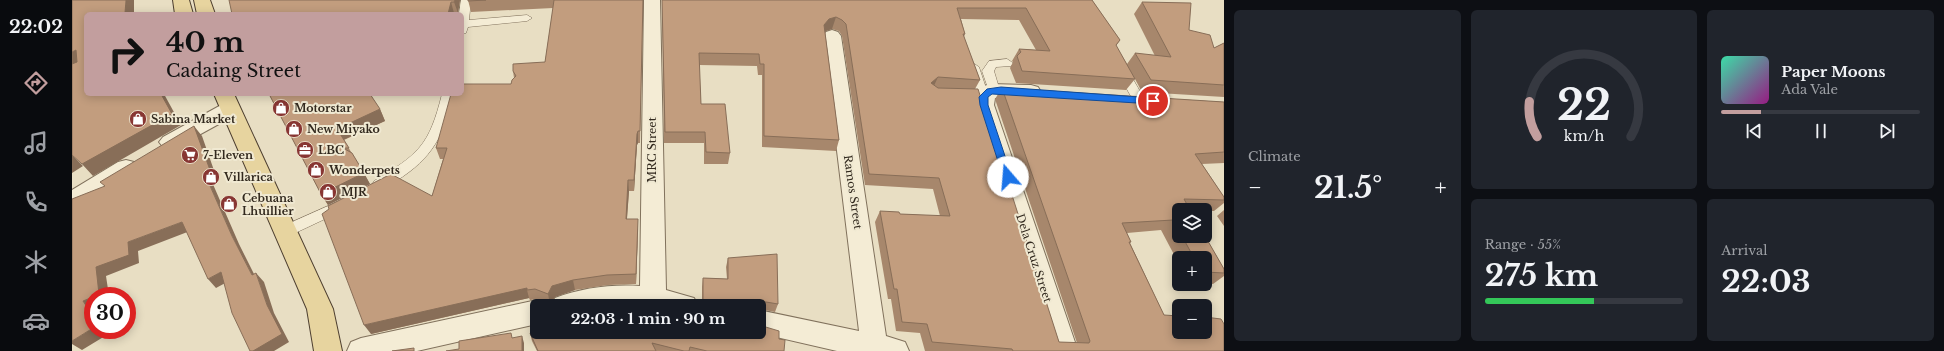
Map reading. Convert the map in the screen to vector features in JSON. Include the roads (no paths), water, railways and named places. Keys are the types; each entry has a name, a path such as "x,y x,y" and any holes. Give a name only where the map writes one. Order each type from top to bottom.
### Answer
{"main road":[{"path":"181,0 184,12"},
{"path":"202,0 205,12"},
{"path":"227,102 320,309 328,351"}],"street":[{"name":"MRC Street","path":"652,0 653,299"},
{"name":"Ramos Street","path":"832,36 885,349"},
{"path":"980,94 1047,93"},
{"name":"Dela Cruz Street","path":"980,94 1064,351"},
{"path":"1116,98 1147,100"},
{"path":"72,201 147,155 227,102"},
{"path":"604,299 632,297 653,299"},
{"path":"361,351 530,314"},
{"path":"766,324 885,349"}],"lane":[{"path":"464,19 466,0"},
{"path":"464,28 527,18"},
{"path":"969,54 980,94"},
{"path":"1118,62 1147,100"},
{"path":"980,94 990,67 993,64 1007,63"},
{"path":"366,192 410,167 431,146 442,121 448,96"},
{"path":"286,231 346,202"}],"place":[{"name":"Motorstar","path":"281,108"},
{"name":"Sabina Market","path":"138,119"},
{"name":"New Miyako","path":"294,129"},
{"name":"LBC","path":"305,150"},
{"name":"7-Eleven","path":"190,155"},
{"name":"Wonderpets","path":"316,170"},
{"name":"Villarica","path":"211,177"},
{"name":"MJR","path":"328,192"},
{"name":"Cebuana Lhuillier","path":"229,204"}]}
